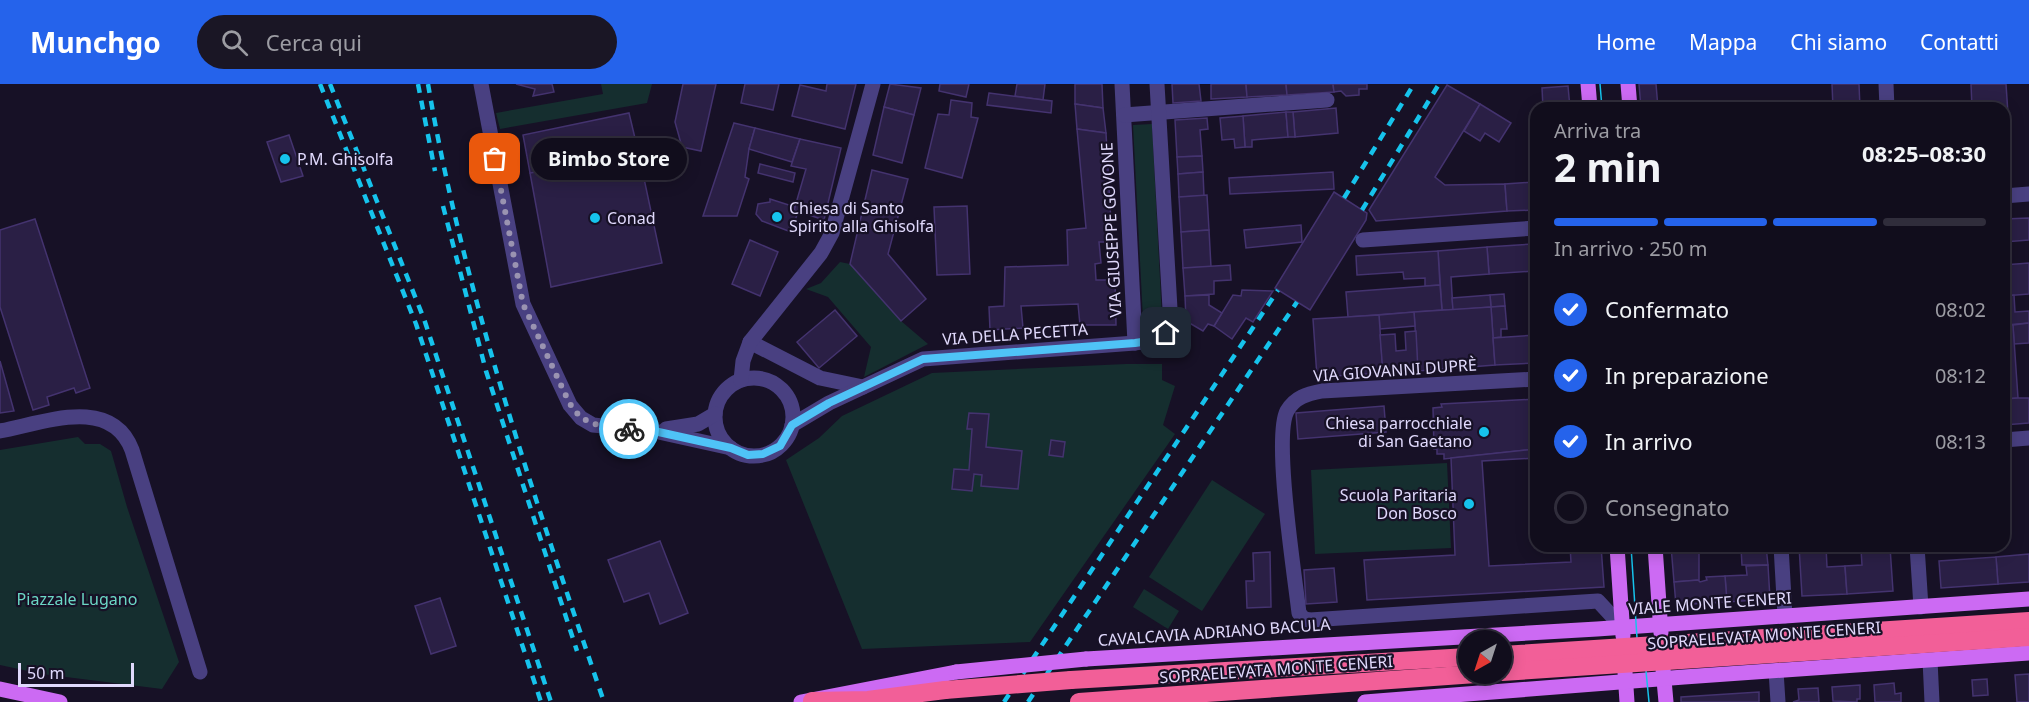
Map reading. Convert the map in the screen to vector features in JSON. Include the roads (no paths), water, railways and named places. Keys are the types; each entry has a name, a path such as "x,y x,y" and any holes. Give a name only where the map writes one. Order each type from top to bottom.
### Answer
{"highway":[{"name":"SOPRAELEVATA MONTE CENERI","path":"1512,654 2029,621"},
{"name":"SOPRAELEVATA MONTE CENERI","path":"1512,671 2029,637"},
{"name":"SOPRAELEVATA MONTE CENERI","path":"1170,676 1458,662"},
{"name":"SOPRAELEVATA MONTE CENERI","path":"1079,702 1458,663"},
{"name":"CAVALCAVIA ADRIANO BACULA","path":"806,702 868,700 945,690 1071,680 1170,676"}],"main road":[{"path":"1588,84 1590,102"},
{"path":"1628,84 1630,102"},
{"path":"1617,552 1627,702"},
{"path":"1655,552 1666,702"},
{"name":"VIALE MONTE CENERI","path":"1622,627 2029,599"},
{"path":"1719,620 1705,632 1703,648 1710,664 1725,674"},
{"name":"CAVALCAVIA ADRIANO BACULA","path":"806,702 956,672 1086,659 1622,627"},
{"path":"1365,702 1664,678 2029,653"},
{"path":"0,689 60,702"}],"street":[{"path":"481,84 523,304 577,415 593,425 654,431 698,424 715,414"},
{"path":"741,380 743,361 750,342 827,244 859,143 873,84"},
{"name":"VIA GIUSEPPE GOVONE","path":"1122,84 1135,343"},
{"path":"1157,84 1159,112"},
{"path":"1886,84 1887,102"},
{"path":"1124,116 1327,100"},
{"name":"VIA DELLA PECETTA","path":"654,431 731,448 748,455 768,453 783,442 792,425 829,403 909,364 936,357 1155,340 1166,333 1171,326 1159,112"},
{"path":"2010,196 2029,194"},
{"path":"1363,240 1530,228"},
{"path":"750,342 820,378 863,387"},
{"path":"731,448 719,433 715,414 724,392 741,380 756,378 770,381 782,389 789,401 792,425"},
{"name":"VIA GIOVANNI DUPRÈ","path":"1299,614 1282,442 1287,412 1295,402 1304,395 1322,391 1530,379"},
{"name":"VIA DELLA PECETTA","path":"789,401 829,403"},
{"path":"0,431 81,416 110,422 123,435 132,450 200,672"},
{"path":"2010,440 2029,438"},
{"path":"1781,552 1785,616"},
{"path":"1917,552 1921,607"},
{"name":"VIALE MONTE CENERI","path":"1299,614 1304,619 1310,620 1598,602 1622,627"},
{"path":"1930,660 1932,702"},
{"path":"1776,671 1778,702"}],"tram line":[{"path":"1600,84 1602,102"},
{"path":"1631,552 1637,638"},
{"path":"1646,671 1649,702"}],"railway":[{"path":"320,84 416,324 541,702"},
{"path":"330,84 424,319 551,702"},
{"path":"418,84 435,171"},
{"path":"428,84 443,163 481,319 527,473 604,702"},
{"path":"1344,198 1414,84"},
{"path":"1362,210 1439,84"},
{"path":"443,206 486,371 577,651"},
{"path":"1004,702 1278,290"},
{"path":"1028,702 1297,302"}],"place":[{"name":"P.M. Ghisolfa","path":"285,159"},
{"name":"Bimbo Store","path":"495,159"},
{"name":"Chiesa di Santo Spirito alla Ghisolfa","path":"777,217"},
{"name":"Conad","path":"595,218"},
{"name":"Chiesa parrocchiale di San Gaetano","path":"1484,432"},
{"name":"Scuola Paritaria Don Bosco","path":"1469,504"}],"park label":[{"name":"Piazzale Lugano","path":"77,599"}]}
